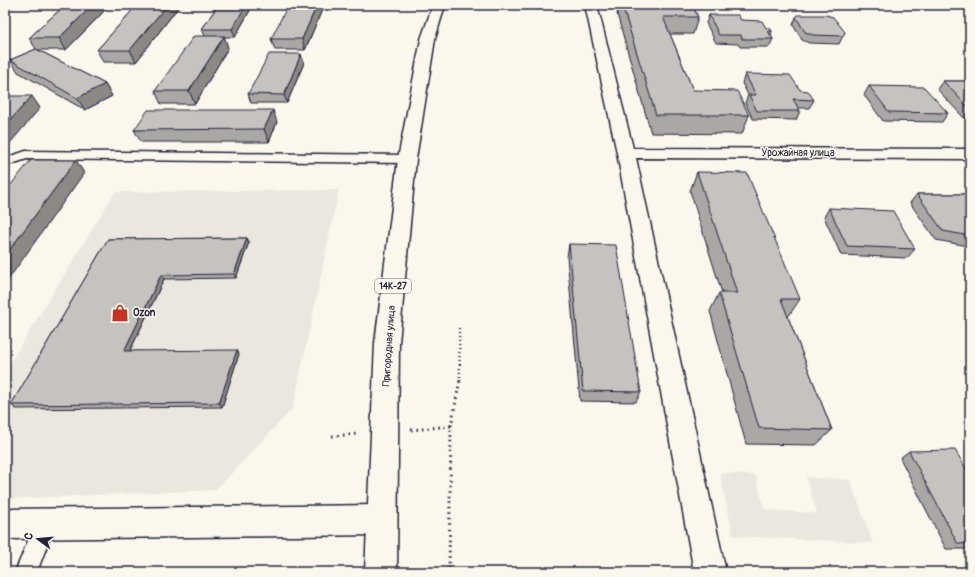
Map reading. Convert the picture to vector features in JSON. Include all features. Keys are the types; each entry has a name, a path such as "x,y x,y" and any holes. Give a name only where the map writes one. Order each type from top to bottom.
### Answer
{"street":[{"name":"Пригородная улица","path":"381,572 387,343 407,159 428,39 439,5"},
{"path":"591,5 626,153 710,572"},
{"name":"Урожайная улица","path":"626,153 970,154"},
{"path":"5,524 382,520"}],"lane":[{"path":"5,162 26,155 407,159"},
{"path":"26,572 45,524"}],"path":[{"path":"449,572 451,426 460,380 460,328"},
{"path":"332,436 451,426"}],"shaded area":[{"path":"339,190 293,408 216,490 5,499 5,371 115,192"},
{"path":"720,473 755,475 765,510 817,513 806,477 850,480 873,543 733,536"}],"building":[{"path":"65,5 93,5 59,38 29,38"},
{"path":"137,5 167,5 130,50 97,50"},
{"path":"218,5 246,5 232,29 202,29"},
{"path":"288,5 317,5 302,39 271,39"},
{"path":"622,5 692,5 698,17 663,17 693,90 737,91 749,115 656,115"},
{"path":"709,15 738,15 741,20 762,21 766,28 770,28 772,31 768,31 773,39 742,39 741,35 719,35"},
{"path":"798,15 826,15 833,17 845,32 843,36 813,35 805,32 796,17"},
{"path":"194,36 224,36 189,91 155,91"},
{"path":"36,49 105,84 77,98 10,60"},
{"path":"269,54 301,54 284,95 248,94"},
{"path":"745,74 790,75 800,90 808,91 814,100 793,99 800,111 757,111 749,95 756,95"},
{"path":"943,81 970,81 970,109"},
{"path":"869,86 924,87 948,113 889,112"},
{"path":"5,96 32,96 5,126"},
{"path":"148,110 273,110 264,129 134,130"},
{"path":"31,160 76,160 5,256 5,192"},
{"path":"697,172 747,173 800,299 781,299 832,430 759,428 719,293 737,293"},
{"path":"917,194 970,194 970,236 943,231"},
{"path":"829,208 893,211 915,249 847,246"},
{"path":"247,238 234,274 161,275 124,351 237,350 219,403 11,405 108,239"},
{"path":"569,244 616,245 641,392 583,391"},
{"path":"955,450 970,475 970,543 958,544 909,451"}],"place":[{"name":"Ozon","path":"120,313"}]}
